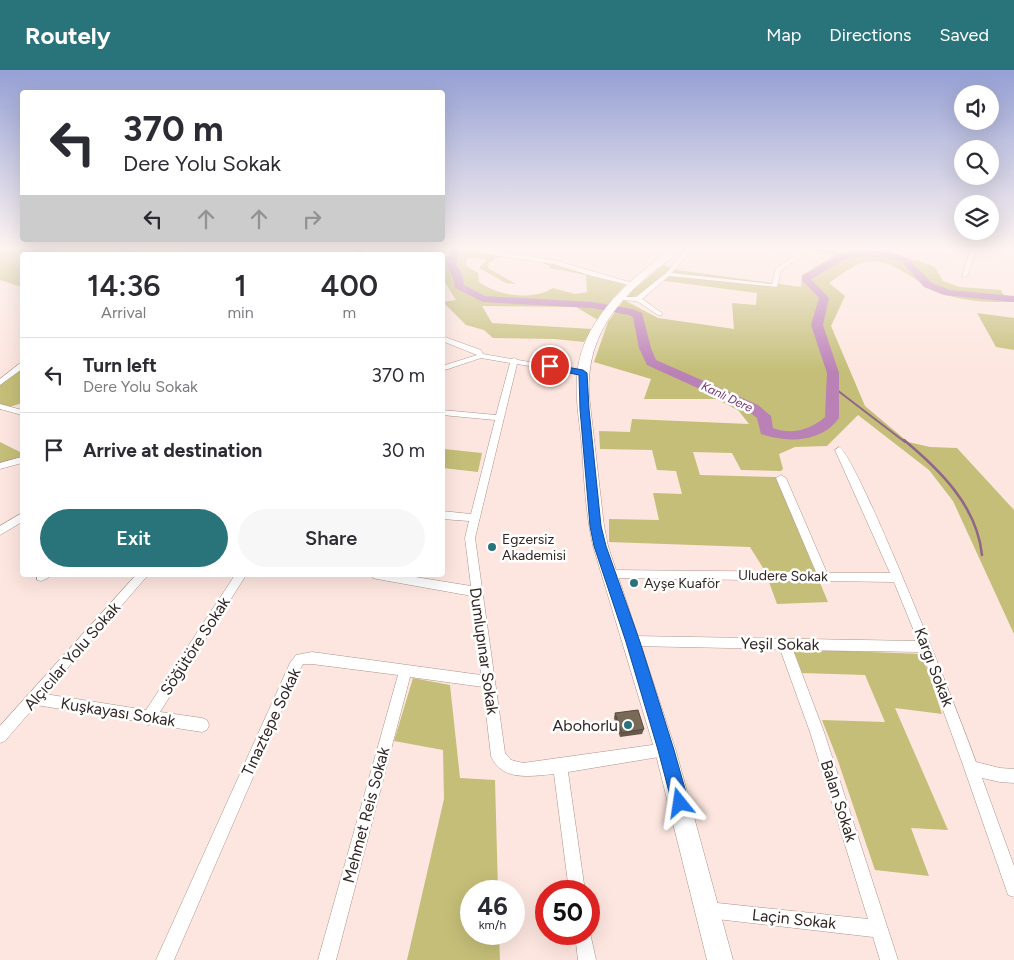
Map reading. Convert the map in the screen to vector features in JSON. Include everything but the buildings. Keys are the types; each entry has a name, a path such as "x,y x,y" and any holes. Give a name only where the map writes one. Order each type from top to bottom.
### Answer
{"main road":[{"path":"629,289 614,306 594,336 586,355 583,373 584,409 596,526 609,574 633,642 666,750 720,960"}],"street":[{"path":"614,306 638,299 651,289"},
{"path":"638,299 660,314"},
{"path":"445,339 478,352 481,356"},
{"path":"445,368 481,356 583,373"},
{"name":"Dumlupınar Sokak","path":"514,360 470,538 498,756 507,766 523,770 666,750"},
{"path":"1,381 20,367"},
{"path":"0,406 20,411"},
{"path":"445,412 499,418"},
{"name":"Kargı Sokak","path":"839,450 852,474 926,647 973,768 1014,889"},
{"path":"0,466 20,461"},
{"path":"781,478 823,576"},
{"path":"445,516 474,518"},
{"path":"0,531 20,518"},
{"name":"Uludere Sokak","path":"609,574 897,578"},
{"name":"Alçıcılar Yolu Sokak","path":"0,736 141,577"},
{"name":"Söğütöre Sokak","path":"148,718 240,577"},
{"path":"389,577 476,592"},
{"name":"Yeşil Sokak","path":"633,642 926,647"},
{"name":"Balan Sokak","path":"784,644 817,732 889,960"},
{"name":"Tınaztepe Sokak","path":"165,960 290,676 300,659 312,658 489,682"},
{"name":"Mehmet Reis Sokak","path":"327,960 406,670"},
{"name":"Kuşkayası Sokak","path":"34,699 202,725"},
{"path":"560,766 576,880"},
{"path":"973,768 1000,775 1014,776"},
{"name":"Laçin Sokak","path":"708,910 879,929"},
{"path":"585,945 587,960"}],"shaded area":[{"path":"449,289 490,289 525,296 535,295 552,289 575,294 587,292 587,289 622,289 613,298 598,320 576,307 482,306 492,323 592,329 584,342 555,339 493,338 484,330 466,325 445,304 445,302 456,300"},
{"path":"635,289 648,289 642,294 628,298 626,296"},
{"path":"723,289 836,289 845,296 831,326 865,406 908,442 930,447 957,448 1014,510 1014,634 953,501 929,470 858,415 827,446 795,447 779,454 783,469 781,471 741,470 732,453 693,452 700,475 776,477 828,602 777,604 765,571 750,547 609,542 609,519 659,520 653,493 682,494 676,471 657,470 652,450 600,449 599,431 630,432 632,419 749,424 738,410 716,399 644,399 651,379 594,362 608,322 624,300 658,318 734,329 732,303 756,305 757,293"},
{"path":"931,289 1001,290 1004,296 1014,297 1014,302 963,299"},
{"path":"977,313 1014,318 1014,350 996,347"},
{"path":"20,366 20,404 0,410 0,381"},
{"path":"0,442 20,452 20,457 0,463"},
{"path":"445,449 482,453 478,472 445,468"},
{"path":"793,649 922,654 942,714 895,708 948,830 911,828 929,876 875,870 822,720 885,722 865,675 802,673"},
{"path":"413,678 450,685 460,778 495,780 498,880 460,880 460,945 499,945 500,960 407,960 444,799 443,750 394,741"}],"waterway":[{"name":"Kanlı Dere","path":"464,289 483,299 592,305 632,312 638,315 645,348 651,362 753,408 764,416 766,431 784,436 810,433 832,418 833,373 817,325 824,298 815,289"},
{"name":"Kanlı Dere","path":"937,289 948,293 1014,299"},
{"path":"833,387 905,442"},
{"path":"904,440 931,464 955,490 973,521 979,537 982,555"}],"place":[{"name":"Egzersiz Akademisi","path":"492,547"},
{"name":"Ayşe Kuaför","path":"634,583"},
{"name":"Abohorlu","path":"628,725"}],"route":[{"path":"550,366 583,373 584,409 596,526 600,546 633,642 680,803"}]}
